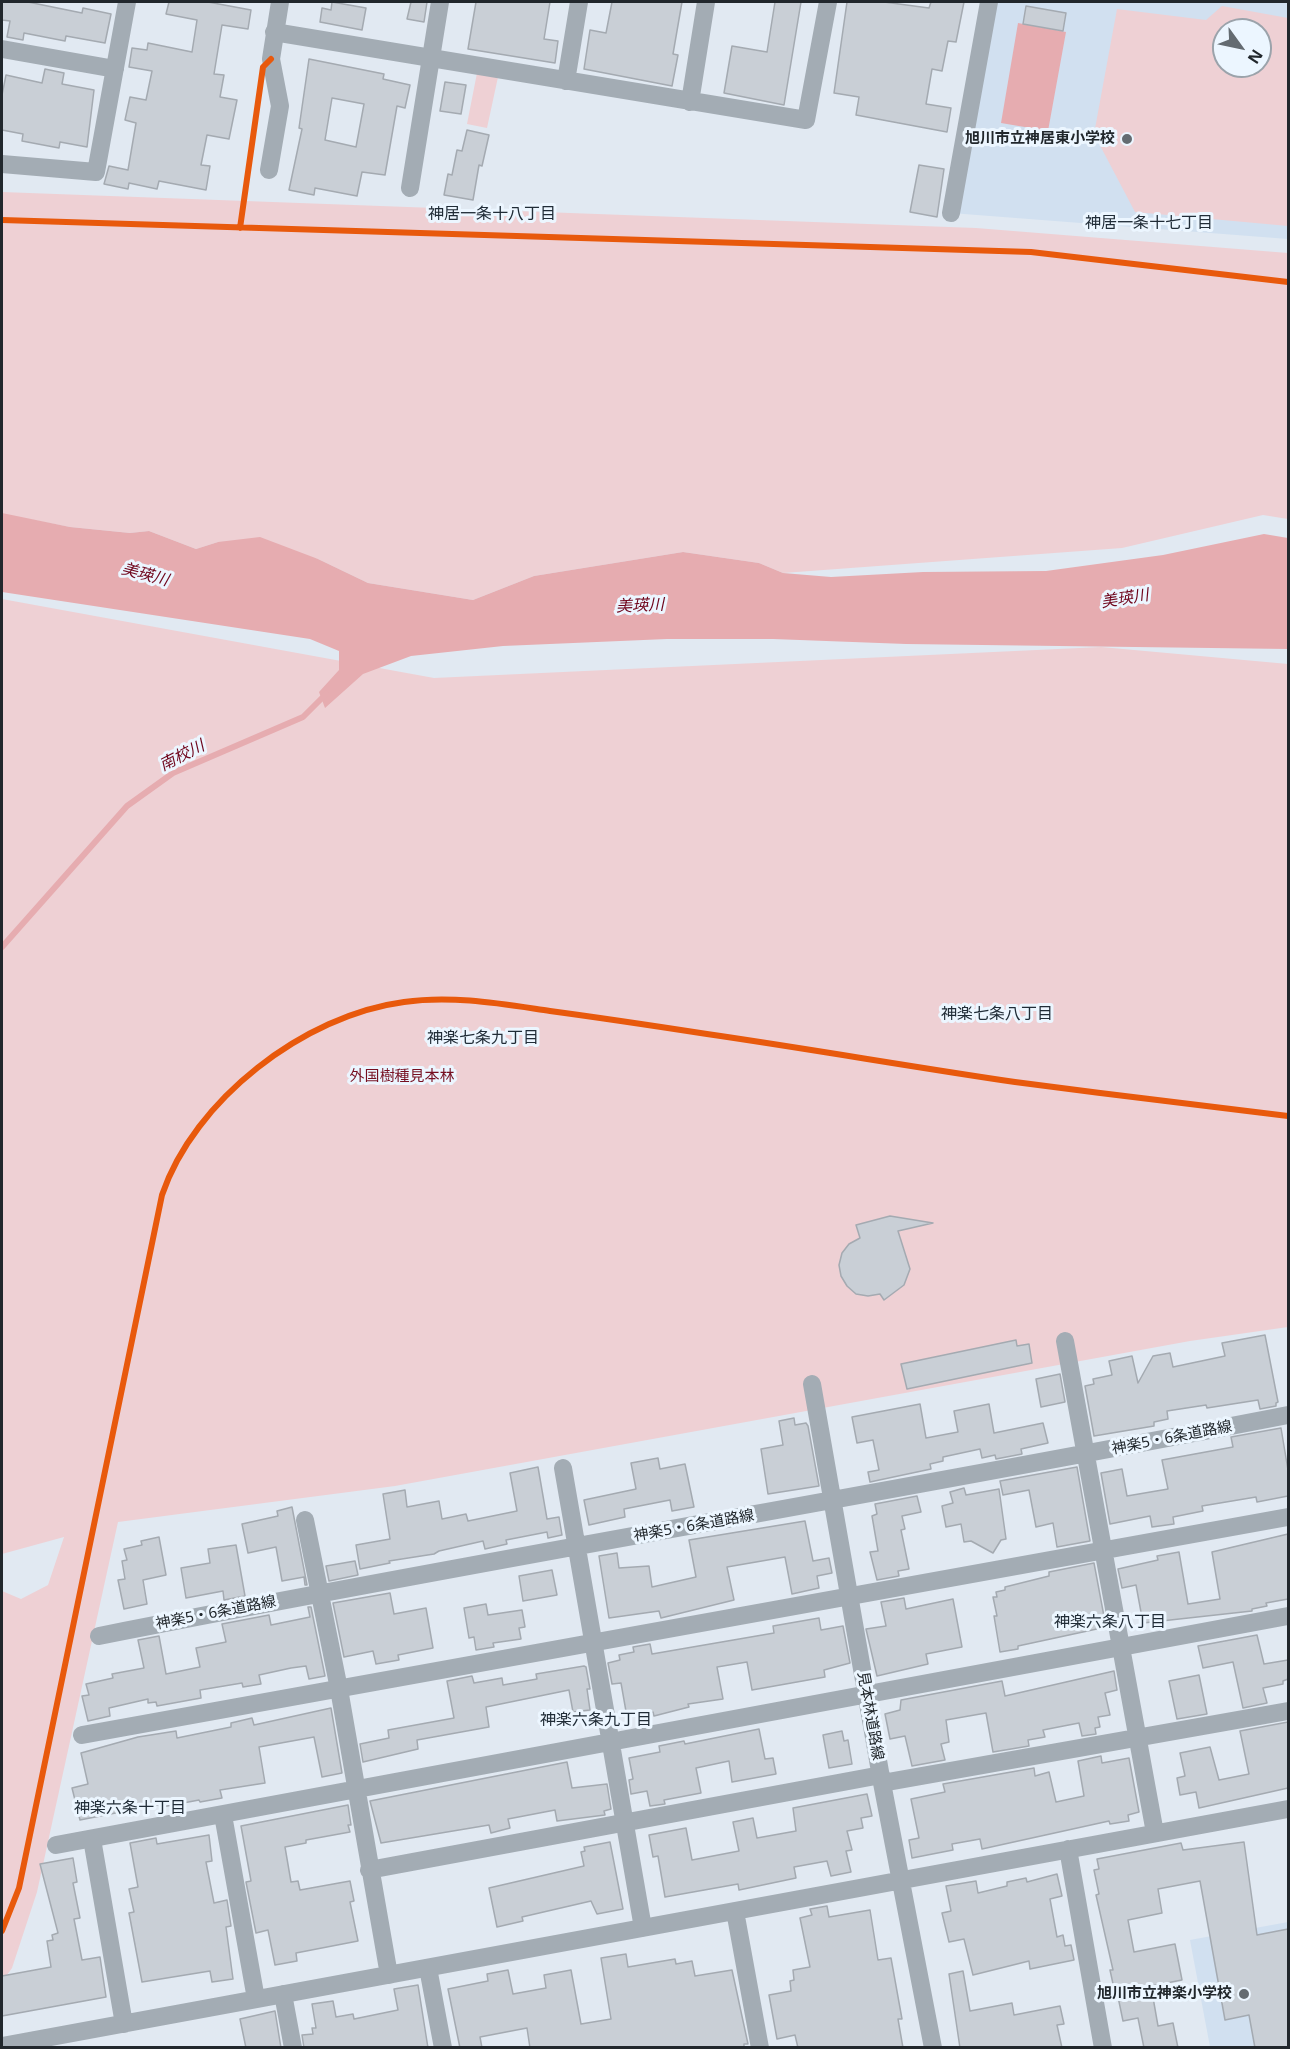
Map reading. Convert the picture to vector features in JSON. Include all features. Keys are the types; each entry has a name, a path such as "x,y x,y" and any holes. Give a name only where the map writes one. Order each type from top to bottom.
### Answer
{"street":[{"path":"2,164 96,172 127,2"},
{"path":"269,170 280,106 271,59 279,2"},
{"path":"410,188 440,2"},
{"path":"566,81 579,2"},
{"path":"690,102 706,2"},
{"path":"274,32 806,120 828,2"},
{"path":"951,213 989,2"},
{"path":"2,49 115,69"},
{"path":"1065,1341 1155,1833"},
{"name":"見本林道路線","path":"812,1384 882,1779 933,2048"},
{"name":"神楽5・6条道路線","path":"99,1636 319,1593 1086,1455 1288,1415"},
{"path":"563,1468 643,1928"},
{"path":"82,1735 1288,1517"},
{"path":"305,1520 339,1689 389,1975"},
{"path":"56,1845 1288,1616"},
{"path":"369,1870 623,1822 1138,1738 1288,1711"},
{"path":"2,2046 1288,1809"},
{"path":"223,1815 256,1999"},
{"path":"92,1839 124,2024"},
{"path":"1068,1849 1103,2048"},
{"path":"735,1911 760,2048"},
{"path":"428,1968 443,2048"},
{"path":"283,1994 293,2048"}],"shaded area":[{"name":"旭川市立神居東小学校","path":"989,2 1288,2 1288,239 951,213"},
{"name":"旭川市立神楽小学校","path":"1288,1922 1288,2047 1210,2047 1190,1940"}],"green space":[{"path":"1222,6 1288,18 1288,226 1135,212 1094,134 1117,9 1206,20"},
{"path":"477,73 498,77 487,128 467,124"},
{"path":"2,192 976,228 1288,253 1288,519 1263,515 1122,548 783,573 759,563 683,552 534,576 473,600 368,583 318,559 218,542 196,549 149,531 130,533 70,527 2,514"},
{"name":"外国樹種見本林","path":"2,599 434,678 1101,647 1288,664 1288,1327 1190,1341 395,1486 118,1522 37,1892 12,1968 2,1982 2,1591 21,1599 48,1585 64,1537 2,1554"}],"water":[{"path":"1018,23 1066,32 1048,131 1001,123"},
{"name":"美瑛川","path":"2,513 70,527 130,533 149,531 196,549 218,542 260,537 318,559 368,583 473,600 534,576 683,552 759,563 783,573 831,577 923,572 1046,571 1163,555 1264,534 1288,538 1288,649 906,644 773,639 667,639 503,646 411,656 363,674 325,708 319,692 339,670 339,651 310,639 2,592"}],"building":[{"path":"2,2 28,2 82,13 83,8 111,14 105,43 66,36 65,41 24,33 23,40 7,37 10,21 2,20"},
{"path":"169,2 208,2 251,10 248,29 222,25 214,74 224,75 220,97 237,100 229,139 207,135 201,165 210,166 206,190 159,181 157,189 129,183 128,189 104,184 109,166 128,170 136,123 125,120 130,97 146,100 152,71 129,67 132,48 147,50 148,43 192,52 197,20 166,14"},
{"path":"332,2 366,8 362,30 320,22 322,8 331,10"},
{"path":"411,2 427,2 424,22 407,19"},
{"path":"476,2 550,2 544,39 558,41 555,63 468,49"},
{"path":"612,2 682,2 673,54 678,55 672,86 584,69 590,30 606,33"},
{"path":"775,2 801,2 784,105 724,93 732,46 767,52"},
{"path":"847,2 884,2 929,8 931,2 964,2 956,42 948,41 942,71 932,69 926,104 951,108 947,132 856,115 859,97 834,93"},
{"path":"1026,6 1066,13 1063,31 1023,24"},
{"path":"309,59 384,74 383,79 410,85 405,108 397,106 385,175 362,172 357,196 315,188 314,195 289,190 302,129 299,128","holes":["332,98 364,104 356,147 325,140"]},
{"path":"45,69 64,73 62,84 94,90 87,147 60,142 59,148 22,141 23,134 2,130 2,95 6,75 42,83"},
{"path":"445,82 466,85 461,114 440,111"},
{"path":"467,130 489,135 482,166 479,165 473,200 444,195 448,174 452,175 457,150 462,151"},
{"path":"919,165 944,169 937,217 910,212"},
{"path":"890,1216 933,1223 898,1231 910,1269 904,1285 884,1300 880,1294 868,1296 856,1294 841,1276 839,1265 842,1253 849,1244 860,1238 856,1225"},
{"path":"1265,1335 1278,1402 1276,1406 1260,1409 1258,1400 1207,1408 1206,1405 1167,1411 1168,1419 1154,1422 1154,1426 1094,1436 1085,1386 1094,1384 1093,1379 1112,1375 1109,1361 1132,1356 1138,1383 1153,1356 1170,1353 1173,1367 1225,1356 1222,1343"},
{"path":"1016,1340 1017,1346 1029,1344 1032,1363 907,1389 901,1364"},
{"path":"1060,1374 1065,1402 1041,1407 1036,1379"},
{"path":"920,1404 926,1438 958,1432 954,1411 989,1404 994,1433 1043,1423 1048,1443 1021,1449 1022,1454 996,1459 995,1455 982,1458 980,1449 943,1457 943,1461 930,1464 931,1469 870,1482 868,1472 879,1470 873,1440 857,1443 852,1417"},
{"path":"794,1418 795,1425 806,1423 808,1426 819,1486 768,1494 761,1449 783,1445 779,1421"},
{"path":"1281,1428 1288,1470 1288,1496 1257,1502 1256,1497 1202,1506 1203,1511 1173,1517 1174,1524 1152,1527 1150,1516 1110,1524 1101,1473 1122,1469 1127,1496 1168,1489 1162,1460 1233,1447 1231,1437"},
{"path":"658,1458 660,1469 685,1464 694,1507 672,1511 670,1500 624,1509 625,1517 589,1525 584,1500 636,1489 631,1463"},
{"path":"538,1467 547,1519 559,1517 562,1535 548,1538 547,1532 506,1540 507,1544 485,1549 483,1541 360,1569 356,1545 390,1539 383,1494 405,1490 407,1507 439,1501 442,1519 466,1514 468,1521 517,1511 510,1473"},
{"path":"1077,1467 1090,1541 1057,1547 1053,1523 1036,1527 1029,1490 1003,1495 1000,1481"},
{"path":"964,1488 966,1495 999,1489 1006,1539 1001,1540 993,1553 971,1541 964,1542 961,1524 946,1527 942,1506 953,1503 950,1492"},
{"path":"917,1496 921,1512 902,1516 905,1529 901,1530 909,1569 898,1571 899,1576 877,1580 870,1552 878,1551 872,1516 877,1514 875,1504"},
{"path":"292,1507 307,1585 305,1585 304,1577 282,1581 276,1547 248,1553 242,1524 278,1516 277,1511"},
{"path":"805,1521 813,1561 829,1558 832,1573 817,1576 819,1588 792,1594 785,1557 727,1567 734,1600 661,1618 659,1611 609,1618 599,1556 617,1553 619,1568 649,1566 652,1587 696,1577 689,1540"},
{"path":"1288,1534 1288,1599 1266,1603 1267,1606 1252,1609 1252,1611 1143,1623 1136,1585 1122,1588 1118,1569 1158,1560 1157,1556 1179,1552 1188,1604 1220,1599 1212,1552"},
{"path":"159,1537 166,1575 143,1580 147,1604 124,1609 118,1580 125,1579 122,1561 127,1560 124,1549 142,1545 141,1541"},
{"path":"236,1545 245,1596 224,1600 223,1591 186,1598 181,1568 210,1563 208,1549"},
{"path":"355,1561 358,1575 329,1581 326,1566"},
{"path":"1094,1563 1106,1627 1000,1652 994,1616 997,1616 993,1597 997,1597 996,1592 1005,1590 1005,1587 1049,1576 1049,1572"},
{"path":"552,1570 557,1595 523,1601 519,1576"},
{"path":"390,1593 394,1614 426,1608 433,1648 398,1655 399,1660 376,1664 373,1651 344,1657 333,1603"},
{"path":"904,1598 906,1609 953,1599 962,1647 926,1654 928,1664 877,1676 866,1629 886,1626 881,1602"},
{"path":"486,1604 488,1615 522,1610 525,1627 519,1628 521,1639 493,1643 494,1647 476,1650 474,1637 469,1638 464,1608"},
{"path":"308,1607 311,1607 325,1676 309,1679 306,1666 291,1668 259,1675 261,1684 243,1687 242,1683 200,1690 201,1698 157,1706 156,1702 148,1703 148,1699 109,1708 110,1716 88,1721 82,1696 89,1695 86,1684 113,1678 112,1674 144,1668 138,1640 159,1636 166,1674 200,1667 196,1648 226,1642 222,1624 269,1615 271,1625 310,1617"},
{"path":"819,1618 821,1630 843,1626 850,1663 824,1670 825,1677 752,1690 747,1662 717,1667 723,1699 688,1704 689,1707 654,1716 653,1712 627,1717 621,1683 612,1684 608,1663 620,1660 619,1655 634,1652 633,1647 650,1644 652,1654 774,1633 773,1626"},
{"path":"1257,1635 1264,1664 1288,1660 1288,1679 1283,1681 1283,1684 1263,1688 1267,1703 1243,1708 1233,1662 1203,1668 1198,1646"},
{"path":"584,1666 590,1689 587,1689 590,1710 573,1712 569,1690 486,1707 489,1727 417,1740 418,1749 363,1762 360,1744 389,1738 388,1730 454,1718 447,1681 472,1676 474,1683 502,1678 503,1685 537,1679 536,1674"},
{"path":"1114,1671 1117,1690 1105,1693 1110,1715 1098,1717 1100,1727 1095,1728 1096,1734 1082,1736 1079,1723 1043,1730 1045,1737 1028,1740 1029,1746 993,1752 986,1713 946,1720 949,1742 941,1744 945,1760 912,1766 905,1736 890,1739 885,1714 900,1710 901,1700 1002,1681 1005,1696"},
{"path":"1199,1675 1207,1714 1177,1719 1169,1681"},
{"path":"331,1708 342,1773 322,1777 314,1737 259,1747 265,1783 220,1790 222,1798 162,1807 161,1804 80,1820 72,1788 88,1784 81,1753 138,1737 176,1731 177,1738 231,1727 231,1723 252,1718 254,1725"},
{"path":"1288,1722 1288,1788 1199,1808 1196,1792 1180,1795 1177,1778 1185,1776 1180,1753 1210,1747 1219,1780 1249,1774 1240,1731"},
{"path":"759,1729 765,1759 773,1758 776,1774 732,1782 729,1761 696,1768 701,1793 664,1800 665,1804 650,1806 647,1791 631,1794 629,1780 633,1779 629,1758 660,1752 659,1746 684,1741 685,1744"},
{"path":"842,1731 844,1741 848,1740 852,1764 829,1768 823,1735"},
{"path":"1101,1756 1102,1763 1129,1758 1139,1812 1128,1815 1129,1821 1110,1824 1109,1821 982,1849 980,1839 952,1844 953,1850 912,1858 909,1840 919,1838 911,1799 945,1792 943,1784 1034,1768 1035,1776 1049,1772 1056,1802 1084,1796 1078,1761"},
{"path":"567,1762 572,1788 607,1784 611,1809 604,1811 605,1815 557,1821 555,1810 508,1819 510,1828 491,1833 489,1825 381,1843 370,1801"},
{"path":"867,1794 872,1816 861,1818 863,1828 847,1831 852,1850 846,1851 851,1872 831,1876 827,1861 794,1867 796,1878 739,1890 738,1884 665,1897 658,1856 653,1857 649,1835 686,1828 692,1860 739,1851 733,1822 753,1818 757,1838 796,1831 793,1808"},
{"path":"348,1805 350,1832 306,1840 306,1843 285,1847 291,1882 298,1881 300,1890 350,1881 354,1901 350,1902 358,1941 296,1953 297,1961 275,1965 268,1930 256,1933 246,1882 251,1881 241,1826"},
{"path":"209,1835 212,1861 206,1862 214,1903 227,1900 231,1926 226,1927 233,1979 212,1982 210,1971 142,1982 129,1913 134,1912 129,1889 138,1887 130,1843 156,1838 157,1844"},
{"path":"610,1842 623,1909 597,1914 591,1901 522,1917 523,1921 497,1927 489,1888 584,1866 581,1852 585,1851 584,1847"},
{"path":"1244,1842 1257,1935 1288,1929 1288,2048 1255,2048 1249,2015 1225,2020 1200,1881 1158,1889 1162,1913 1128,1920 1134,1952 1175,1944 1182,1980 1151,1986 1158,2026 1173,2023 1178,2048 1144,2048 1138,2018 1123,2021 1117,1992 1115,1993 1110,1970 1113,1970 1096,1895 1099,1894 1094,1870 1099,1869 1097,1859 1181,1843 1183,1850"},
{"path":"73,1858 77,1882 73,1883 80,1918 74,1919 82,1960 100,1957 106,1997 2,2016 2,1976 51,1967 47,1941 53,1940 52,1935 58,1933 40,1864"},
{"path":"1057,1874 1062,1896 1050,1899 1057,1937 1063,1935 1065,1946 1071,1945 1074,1960 1030,1969 1029,1961 973,1975 964,1939 949,1942 942,1913 951,1911 946,1886 976,1881 978,1893 1007,1886 1007,1882 1026,1878 1027,1882"},
{"path":"827,1906 829,1917 870,1910 878,1960 891,1958 902,2019 898,2019 903,2048 798,2048 795,2035 777,2039 769,1995 791,1991 790,1981 794,1980 793,1970 810,1967 800,1918 812,1915 810,1909"},
{"path":"626,1954 628,1967 675,1959 676,1964 692,1961 695,1976 732,1970 748,2044 744,2044 744,2048 530,2048 527,2028 480,2037 482,2048 460,2048 448,1989 488,1981 487,1974 508,1970 513,1994 546,1988 544,1975 571,1970 581,2024 611,2019 601,1958"},
{"path":"963,1971 970,2011 1012,2003 1014,2015 1060,2006 1064,2024 1057,2025 1062,2048 960,2048 949,1974"},
{"path":"418,1985 428,2048 304,2048 302,2035 313,2034 312,2028 316,2028 312,2004 333,2001 336,2017 353,2014 354,2019 398,2010 394,1989"},
{"path":"275,2011 281,2048 246,2048 240,2019"}],"waterway":[{"name":"南校川","path":"2,947 127,806 173,773 303,717 326,694"}],"cycle path":[{"path":"240,228 263,67 271,59"},
{"path":"2,220 1031,252 1288,282"},
{"path":"2,1931 19,1888 162,1195 177,1160 199,1127 226,1096 258,1068 292,1044 328,1024 366,1010 422,1000 477,1001 1015,1082 1288,1116"}],"place":[{"name":"旭川市立神居東小学校","path":"1127,139"},
{"name":"旭川市立神楽小学校","path":"1244,1994"}],"district":[{"name":"神居一条十八丁目","path":"492,214"},
{"name":"神居一条十七丁目","path":"1149,223"},
{"name":"神楽七条八丁目","path":"997,1014"},
{"name":"神楽七条九丁目","path":"483,1038"},
{"name":"神楽六条八丁目","path":"1110,1622"},
{"name":"神楽六条九丁目","path":"596,1720"},
{"name":"神楽六条十丁目","path":"130,1808"}]}
